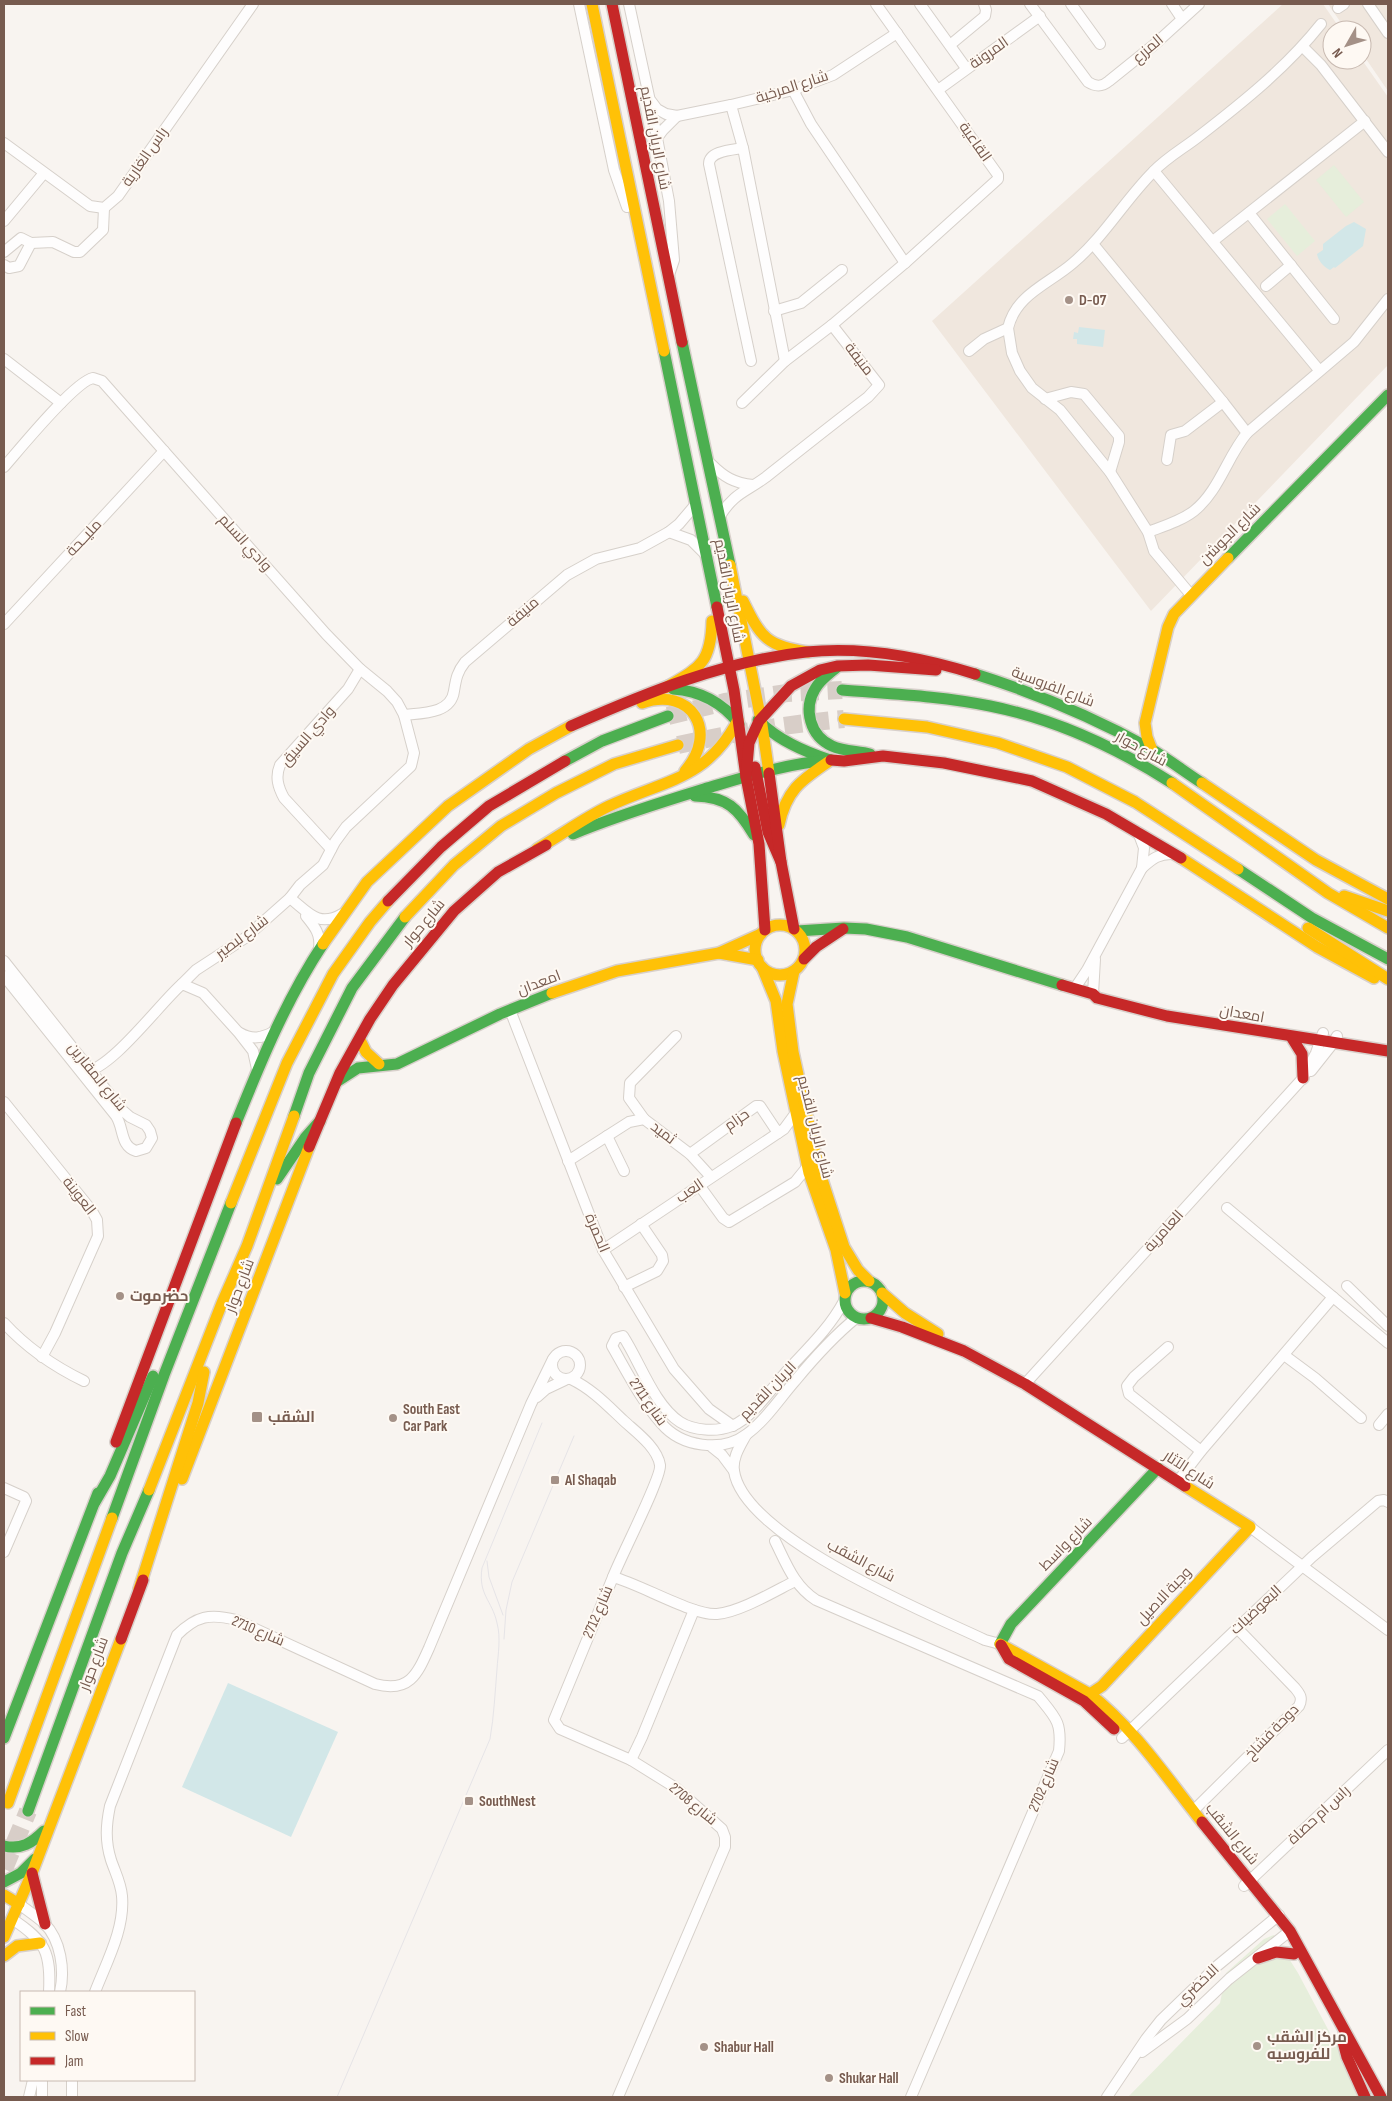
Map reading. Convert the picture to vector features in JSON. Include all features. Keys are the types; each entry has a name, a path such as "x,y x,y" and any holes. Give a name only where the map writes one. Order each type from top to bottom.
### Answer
{"main road":[{"name":"شارع الريان القديم","path":"592,4 734,690 738,722 778,835 781,862 795,930"},
{"name":"شارع الريان القديم","path":"612,4 668,279 709,462 730,573 750,662 760,722 757,775 763,932"},
{"name":"شارع الجوشن","path":"1152,750 1147,737 1145,723 1168,627 1174,614 1190,595 1388,396"},
{"path":"730,573 752,620 762,636 774,646 786,650 808,652"},
{"path":"4,1738 95,1502 180,1270 258,1069 273,1032 290,998 319,949 367,882 448,806 529,749 591,718 664,688 692,672 701,664 710,652 712,642 710,578"},
{"name":"شارع الفروسية","path":"664,688 750,662 808,652 852,651 922,659 1019,688 1061,704 1120,733 1152,750 1290,843 1341,874 1388,899"},
{"path":"537,849 609,806 696,771 714,757 732,734 738,722 744,704 750,662"},
{"path":"750,743 760,722 784,692 800,679 820,670 837,666 887,666 969,673"},
{"path":"837,666 819,682 809,700 808,716 812,727 828,744 884,756 944,763 1032,781 1106,814 1138,832 1317,947 1388,985"},
{"path":"664,688 687,689 706,695 726,709 738,722 750,743 768,832 781,862"},
{"path":"734,690 760,722 784,741 801,750 830,760 844,762 884,756"},
{"name":"شارع حوار","path":"842,690 934,698 1010,711 1085,736 1156,773 1324,891 1388,928"},
{"path":"591,718 646,701 671,700 687,709 699,723 702,743 698,755 691,766 675,780"},
{"name":"شارع حوار","path":"8,1803 161,1384 287,1063 333,974 370,922 399,888 441,847 489,806 545,772 602,741 668,716"},
{"path":"844,719 927,727 998,743 1067,767 1136,802 1312,918 1388,959"},
{"path":"1120,733 1134,730 1145,723"},
{"name":"شارع حوار","path":"28,1811 122,1553 164,1454 247,1246 309,1074 352,988 386,940 416,903 454,865 501,826 540,802 614,764 678,746"},
{"path":"682,796 788,766 830,760"},
{"path":"778,835 780,818 792,788 830,760"},
{"path":"682,796 712,795 727,802 738,810 759,844"},
{"name":"شارع حوار","path":"4,1938 8,1917 19,1904 32,1873 48,1826 320,1122 337,1081 370,1019 393,985 454,911 498,872 537,849 613,817 682,796"},
{"path":"1254,879 1309,929 1388,979"},
{"path":"1324,891 1368,903 1388,911"},
{"path":"804,959 804,941 795,930 780,925 763,932 756,945 760,963 775,974 781,975 794,971 804,959 844,928"},
{"name":"امعدان","path":"795,930 866,929 907,936 1075,988 1093,994 1097,998 1164,1016 1292,1038 1322,1036"},
{"name":"امعدان","path":"337,1081 358,1068 379,1064 396,1064 411,1058 510,1010 557,991 617,971 719,953 763,932"},
{"name":"امعدان","path":"719,953 760,963"},
{"name":"شارع الريان القديم","path":"760,963 776,1001 800,1137 836,1250 845,1297"},
{"name":"شارع الريان القديم","path":"794,971 787,1004 793,1052 819,1170 844,1247 858,1270 869,1281"},
{"name":"امعدان","path":"1093,994 1098,992 1168,1008 1322,1036 1388,1051"},
{"path":"1292,1038 1302,1054 1303,1078"},
{"name":"امعدان","path":"1336,1039 1388,1042"},
{"path":"360,1040 366,1052 379,1064"},
{"path":"263,1200 305,1138 320,1122"},
{"path":"869,1281 877,1285 882,1293 883,1305 880,1311 871,1318 856,1318 848,1311 845,1297 855,1282 869,1281"},
{"name":"شارع الآثار","path":"882,1293 905,1313 964,1351 1025,1384 1250,1527"},
{"path":"95,1502 110,1476 164,1353 189,1313"},
{"name":"شارع الآثار","path":"871,1318 902,1327 964,1351"},
{"path":"139,1589 198,1403 214,1325"},
{"name":"شارع واسط","path":"1000,1644 1016,1618 1158,1468"},
{"name":"وجبة الاصيل","path":"1090,1694 1102,1686 1250,1527"},
{"name":"شارع الشقب","path":"1000,1644 1090,1694 1103,1704 1144,1760 1287,1933 1381,2097"},
{"name":"شارع الشقب","path":"1000,1644 1009,1659 1084,1701 1126,1734 1194,1811 1247,1883"},
{"path":"1102,1686 1103,1704"},
{"path":"4,1846 18,1848 34,1842 48,1826"},
{"path":"4,1882 27,1868 39,1854"},
{"path":"32,1873 45,1924"},
{"path":"4,1895 19,1904"},
{"path":"4,1900 19,1904"},
{"path":"4,1909 8,1917"},
{"name":"شارع الشقب","path":"1287,1933 1294,1954 1341,2032 1375,2097"},
{"path":"4,1956 17,1946 40,1943"},
{"path":"1258,1958 1276,1952 1294,1954"},
{"path":"1341,2032 1347,2057 1365,2097"}],"street":[{"name":"راس الغارية","path":"104,208 118,196 253,4"},
{"name":"شارع الريان القديم","path":"578,4 614,170 645,260"},
{"name":"شارع الريان القديم","path":"629,4 669,201 674,260 668,279"},
{"name":"القاعية","path":"742,403 785,361 832,325 905,263 998,179 998,175 876,4"},
{"path":"920,4 966,68"},
{"path":"950,45 985,16 984,4"},
{"path":"1030,4 1040,16"},
{"path":"1071,4 1100,44"},
{"path":"1172,4 1182,19"},
{"name":"المزرع","path":"1040,16 1088,82 1093,85 1103,86 1199,4"},
{"path":"1368,4 1388,33"},
{"name":"المرونة","path":"938,90 1040,16"},
{"path":"1190,595 1154,551 1148,532 1110,472 1065,416 1032,388 1020,371 1012,353 1008,328 1010,317 1018,304 1034,290 1074,263 1154,170 1264,84 1303,47 1321,24"},
{"name":"شارع المرخية","path":"677,116 794,90 833,75 897,34"},
{"path":"1303,47 1321,65 1388,152"},
{"path":"794,90 811,124 905,263"},
{"path":"650,101 657,109 666,114 677,116"},
{"path":"731,105 743,148 785,361"},
{"path":"657,138 677,116"},
{"path":"1213,241 1366,122"},
{"path":"4,143 90,206 104,208 103,230 80,252 74,252 53,242 31,243 21,238 4,252"},
{"path":"743,148 712,155 709,159 709,164 752,361"},
{"path":"1154,170 1319,370"},
{"path":"4,221 44,173"},
{"path":"1249,213 1334,319"},
{"path":"4,265 9,268 18,266 31,243"},
{"path":"1092,244 1247,433"},
{"path":"1266,286 1291,265"},
{"path":"774,311 801,303 842,270"},
{"path":"1148,532 1182,519 1195,510 1206,498 1247,433 1354,342 1386,305"},
{"name":"منيفة","path":"720,517 728,504 739,493 753,485 861,402 879,385 832,325"},
{"path":"969,351 984,339 1008,328"},
{"path":"4,359 61,404 4,467"},
{"name":"وادي السلم","path":"61,404 84,382 93,378 102,381 326,634 360,669 393,696 404,715 414,752 411,766 346,827 331,849"},
{"path":"1045,399 1071,392 1084,394 1119,436 1110,472"},
{"path":"1167,460 1171,435 1185,432 1223,402"},
{"name":"مليــحة","path":"4,624 164,451"},
{"path":"709,462 723,476 737,483 753,485"},
{"name":"منيفة","path":"404,715 440,710 448,705 453,697 458,673 465,662 568,575 596,559 640,548 669,532 679,524 696,504"},
{"path":"669,532 691,540 706,555"},
{"name":"وادي السيق","path":"331,849 284,798 279,789 277,772 280,765 348,689 360,669"},
{"path":"1075,988 1142,868 1144,848 1138,832"},
{"name":"شارع لبصير","path":"91,1071 125,1044 196,970 245,938 290,898 300,885 323,866 331,849"},
{"path":"1142,868 1158,856 1174,854"},
{"path":"290,898 315,918 325,920 335,918 344,912"},
{"path":"300,906 318,931 319,949"},
{"path":"1093,994 1095,955"},
{"name":"شارع المقارين","path":"4,961 11,986 91,1071 122,1110 148,1128 152,1138 146,1148 136,1151 127,1146 119,1120 11,986 4,976"},
{"path":"182,984 199,990 206,996 253,1051 258,1069"},
{"name":"الحمرة","path":"510,1010 603,1250 674,1369 709,1409 732,1426"},
{"path":"239,1033 255,1038 266,1036 273,1032"},
{"path":"644,1119 629,1098 630,1082 676,1036"},
{"path":"1303,1078 1316,1053 1322,1036"},
{"path":"1303,1078 1315,1067 1336,1039"},
{"path":"80,1071 91,1071"},
{"name":"العامرية","path":"1025,1384 1303,1078"},
{"name":"العوينة","path":"4,1102 92,1211 99,1226 98,1236 55,1333 42,1357"},
{"name":"حزام","path":"690,1154 756,1106 760,1106 778,1133"},
{"name":"العب","path":"603,1250 784,1129 795,1114"},
{"name":"ثميد","path":"568,1161 629,1122 644,1119 690,1154 711,1177"},
{"path":"778,1133 786,1131 800,1137"},
{"path":"607,1136 624,1171"},
{"path":"699,1186 723,1218 729,1222 795,1182 808,1166"},
{"path":"795,1182 815,1189"},
{"path":"1227,1208 1388,1343"},
{"path":"624,1287 657,1270 663,1261 662,1255 641,1224"},
{"path":"1347,1286 1388,1326"},
{"name":"الريان القديم","path":"623,1336 661,1401 680,1421 706,1430 732,1426 750,1414 826,1330 845,1297"},
{"path":"1178,1481 1200,1451 1333,1297"},
{"name":"الريان القديم","path":"712,1447 746,1436 838,1334 856,1318"},
{"path":"4,1323 42,1357 61,1370 84,1381"},
{"name":"شارع 2711","path":"623,1336 616,1338 612,1346 647,1404 662,1424 670,1432 697,1445 712,1447"},
{"path":"1168,1347 1134,1377 1127,1386 1129,1394 1135,1401 1200,1451"},
{"path":"593,1391 575,1355 566,1351 560,1352 553,1359 552,1370 560,1378 568,1379 593,1391 644,1440 653,1450 660,1465 656,1483 613,1577"},
{"path":"1284,1355 1315,1378 1361,1418"},
{"name":"شارع 2710","path":"95,1991 122,1913 121,1891 111,1860 106,1828 110,1806 177,1635 197,1619 214,1616 224,1617 236,1620 375,1684 396,1686 405,1684 419,1672 531,1404 553,1359"},
{"path":"568,1379 576,1375 580,1365"},
{"name":"شارع 2710","path":"531,1404 546,1389 568,1379"},
{"path":"1379,1425 1388,1414"},
{"path":"734,1471 738,1448 746,1436"},
{"name":"شارع الشقب","path":"712,1447 722,1455 734,1471 743,1493 762,1516 824,1560 985,1640 1000,1644"},
{"path":"4,1488 24,1497 26,1501 4,1552"},
{"name":"البعوضيات","path":"1126,1734 1302,1566 1378,1501 1384,1500 1388,1502"},
{"name":"شارع الآثار","path":"1250,1527 1388,1630"},
{"name":"شارع 2702","path":"775,1541 795,1581 808,1595 1038,1696 1057,1719 1060,1735 1058,1751 911,2097"},
{"name":"شارع 2712","path":"631,1760 560,1729 554,1720 613,1577 630,1582 694,1610 711,1614 724,1612 768,1595 795,1581"},
{"path":"631,1760 694,1610"},
{"name":"دوحة فشاخ","path":"1194,1811 1302,1701 1295,1688 1237,1628"},
{"name":"راس ام حصاة","path":"1247,1883 1388,1750"},
{"name":"شارع 2708","path":"618,2097 724,1846 725,1837 716,1822 685,1795 631,1760"},
{"path":"19,1904 45,1924 56,1944 61,1961 62,1980 60,1991"},
{"path":"8,1917 28,1930 40,1943 48,1956 50,1969 49,1991"},
{"name":"الاخضري","path":"1107,2097 1153,2029 1217,1966 1276,1918"},
{"name":"الاخضري","path":"1133,2059 1151,2044 1181,2024 1229,1979 1258,1958 1287,1933"},
{"path":"1217,1966 1218,1976 1229,1979"},
{"path":"1190,1992 1199,1993 1203,2004"},
{"path":"29,2097 33,2081"},
{"path":"42,2081 42,2097"},
{"path":"72,2081 72,2097"}],"shaded area":[{"path":"1283,4 1323,4 1334,20 1322,20 1322,70 1369,70 1388,97 1388,365 1151,611 932,321"},
{"path":"1328,4 1388,4 1388,91 1372,68 1372,20 1339,20"},
{"path":"1354,222 1366,229 1363,246 1330,270 1322,264 1317,254 1323,250 1323,244"},
{"path":"1079,327 1105,330 1103,347 1077,344 1077,339 1073,339 1074,332 1078,333"},
{"path":"228,1683 338,1732 291,1837 182,1787"}],"green space":[{"path":"1334,165 1364,202 1346,217 1316,180"},
{"path":"1285,204 1315,241 1297,256 1267,219"},
{"name":"مركز الشقب للفروسيه","path":"1274,1935 1298,1973 1364,2097 1128,2097 1220,2003 1226,1973 1264,1939"}],"tunnel":[{"path":"668,716 725,702 787,693 842,690"},
{"path":"678,745 761,729 844,719"},
{"path":"4,1869 28,1811"}],"tram line":[{"path":"337,2097 490,1739 499,1634 495,1615 482,1585 482,1568 542,1423"},
{"path":"504,1639 506,1610 512,1582 574,1436"},
{"path":"487,1561 489,1577 503,1615"}],"traffic: fast":[{"path":"682,342 730,565"},
{"path":"664,351 717,607"},
{"path":"1228,558 1388,395"},
{"path":"837,667 822,680 811,697 809,713 814,729 824,742 836,748 870,754"},
{"path":"975,674 1043,698 1108,727 1151,749 1202,783"},
{"path":"673,689 693,692 710,699 739,724"},
{"path":"842,690 953,700 1014,712 1085,736 1130,758 1172,783"},
{"path":"565,761 602,741 668,716"},
{"path":"758,720 791,744 830,760"},
{"path":"573,834 605,821 735,780 783,767 831,760"},
{"path":"695,796 724,802 737,811 754,835"},
{"path":"1238,869 1312,918 1388,959"},
{"path":"294,1116 309,1073 352,988 405,917"},
{"path":"797,931 844,928 866,929 907,937 1062,985"},
{"path":"236,1123 286,1009 323,944"},
{"path":"338,1081 358,1068 397,1064 500,1014 552,993"},
{"path":"277,1179 305,1138 320,1121"},
{"path":"112,1518 164,1375 231,1203"},
{"path":"864,1281 878,1286 883,1300 878,1314 864,1319 850,1314 845,1300 850,1286 864,1281"},
{"path":"95,1502 110,1476 153,1376"},
{"path":"1000,1644 1011,1624 1158,1468"},
{"path":"28,1811 122,1553 149,1490"},
{"path":"4,1738 98,1493"},
{"path":"4,1846 21,1846 35,1839 44,1831"},
{"path":"4,1882 21,1873 35,1859"}],"traffic: slow":[{"path":"592,4 664,351"},
{"path":"1152,750 1147,737 1145,723 1168,627 1174,614 1228,558"},
{"path":"730,565 762,725 769,773"},
{"path":"743,601 755,624 767,638 783,647 808,652"},
{"path":"665,688 695,669 706,656 712,621"},
{"path":"642,703 660,699 675,701 687,707 695,716 700,728 700,742 695,756 685,771"},
{"path":"844,719 927,727 998,743 1067,767 1135,802 1238,869"},
{"path":"537,849 609,806 682,776 698,767 726,740 738,720"},
{"path":"323,944 367,882 448,806 529,749 571,726"},
{"path":"405,917 454,865 501,826 556,793 614,764 678,745"},
{"path":"779,825 790,795 802,781 828,762"},
{"path":"1172,783 1328,893 1388,928"},
{"path":"1202,783 1316,860 1388,899"},
{"path":"1181,858 1317,947 1374,978"},
{"path":"1344,896 1388,911"},
{"path":"231,1203 287,1063 333,974 370,922 388,901"},
{"path":"780,925 794,929 801,936 805,950 801,964 794,971 780,975 766,971 759,964 755,950 759,936 766,929 780,925"},
{"path":"1308,928 1388,979"},
{"path":"552,993 617,971 719,953 761,934"},
{"path":"719,953 758,960"},
{"path":"762,967 776,1001 783,1051 809,1173 836,1250 845,1293"},
{"path":"794,971 787,1004 793,1052 819,1170 844,1247 858,1270 869,1281"},
{"path":"360,1040 366,1052 379,1064"},
{"path":"149,1490 222,1303 247,1246 294,1116"},
{"path":"182,1479 309,1147"},
{"path":"882,1293 905,1313 938,1334"},
{"path":"139,1589 198,1403 204,1372"},
{"path":"1090,1694 1102,1686 1250,1527 1185,1486"},
{"path":"8,1803 112,1518"},
{"path":"4,1937 32,1873 121,1639"},
{"path":"1000,1644 1090,1694 1106,1707 1136,1738 1202,1822"},
{"path":"4,1895 19,1904"},
{"path":"4,1956 17,1946 40,1943"}],"traffic: jam":[{"path":"612,4 682,342"},
{"path":"717,607 734,690 746,777"},
{"path":"571,726 686,680 745,663 775,656 806,652 849,651 892,654 975,674"},
{"path":"765,930 759,844 746,777 749,743 759,721 791,686 820,670 837,666 868,665 936,670"},
{"path":"831,760 844,761 883,756 944,763 1032,781 1106,814 1181,858"},
{"path":"388,901 441,847 489,806 565,761"},
{"path":"755,767 768,832 781,862"},
{"path":"769,773 781,862 794,929"},
{"path":"309,1147 340,1073 370,1019 393,985 454,911 498,872 546,845"},
{"path":"804,959 816,947 843,929"},
{"path":"1062,985 1093,994 1097,998 1167,1016 1388,1051"},
{"path":"1292,1038 1302,1054 1303,1078"},
{"path":"116,1442 236,1123"},
{"path":"871,1318 902,1327 964,1351 1025,1384 1185,1486"},
{"path":"121,1639 143,1580"},
{"path":"1001,1645 1009,1659 1084,1701 1114,1729"},
{"path":"1202,1822 1290,1931 1381,2097"},
{"path":"32,1873 45,1924"},
{"path":"1258,1958 1276,1952 1294,1954"},
{"path":"1342,2038 1347,2057 1365,2097"}],"place":[{"name":"D-07","path":"1069,300"},
{"name":"حضرموت","path":"120,1296"},
{"name":"الشقب","path":"257,1417"},
{"name":"South East Car Park","path":"393,1418"},
{"name":"Al Shaqab","path":"555,1480"},
{"name":"SouthNest","path":"469,1801"},
{"name":"مركز الشقب للفروسيه","path":"1257,2046"},
{"name":"Shabur Hall","path":"704,2047"},
{"name":"Shukar Hall","path":"829,2078"}]}
